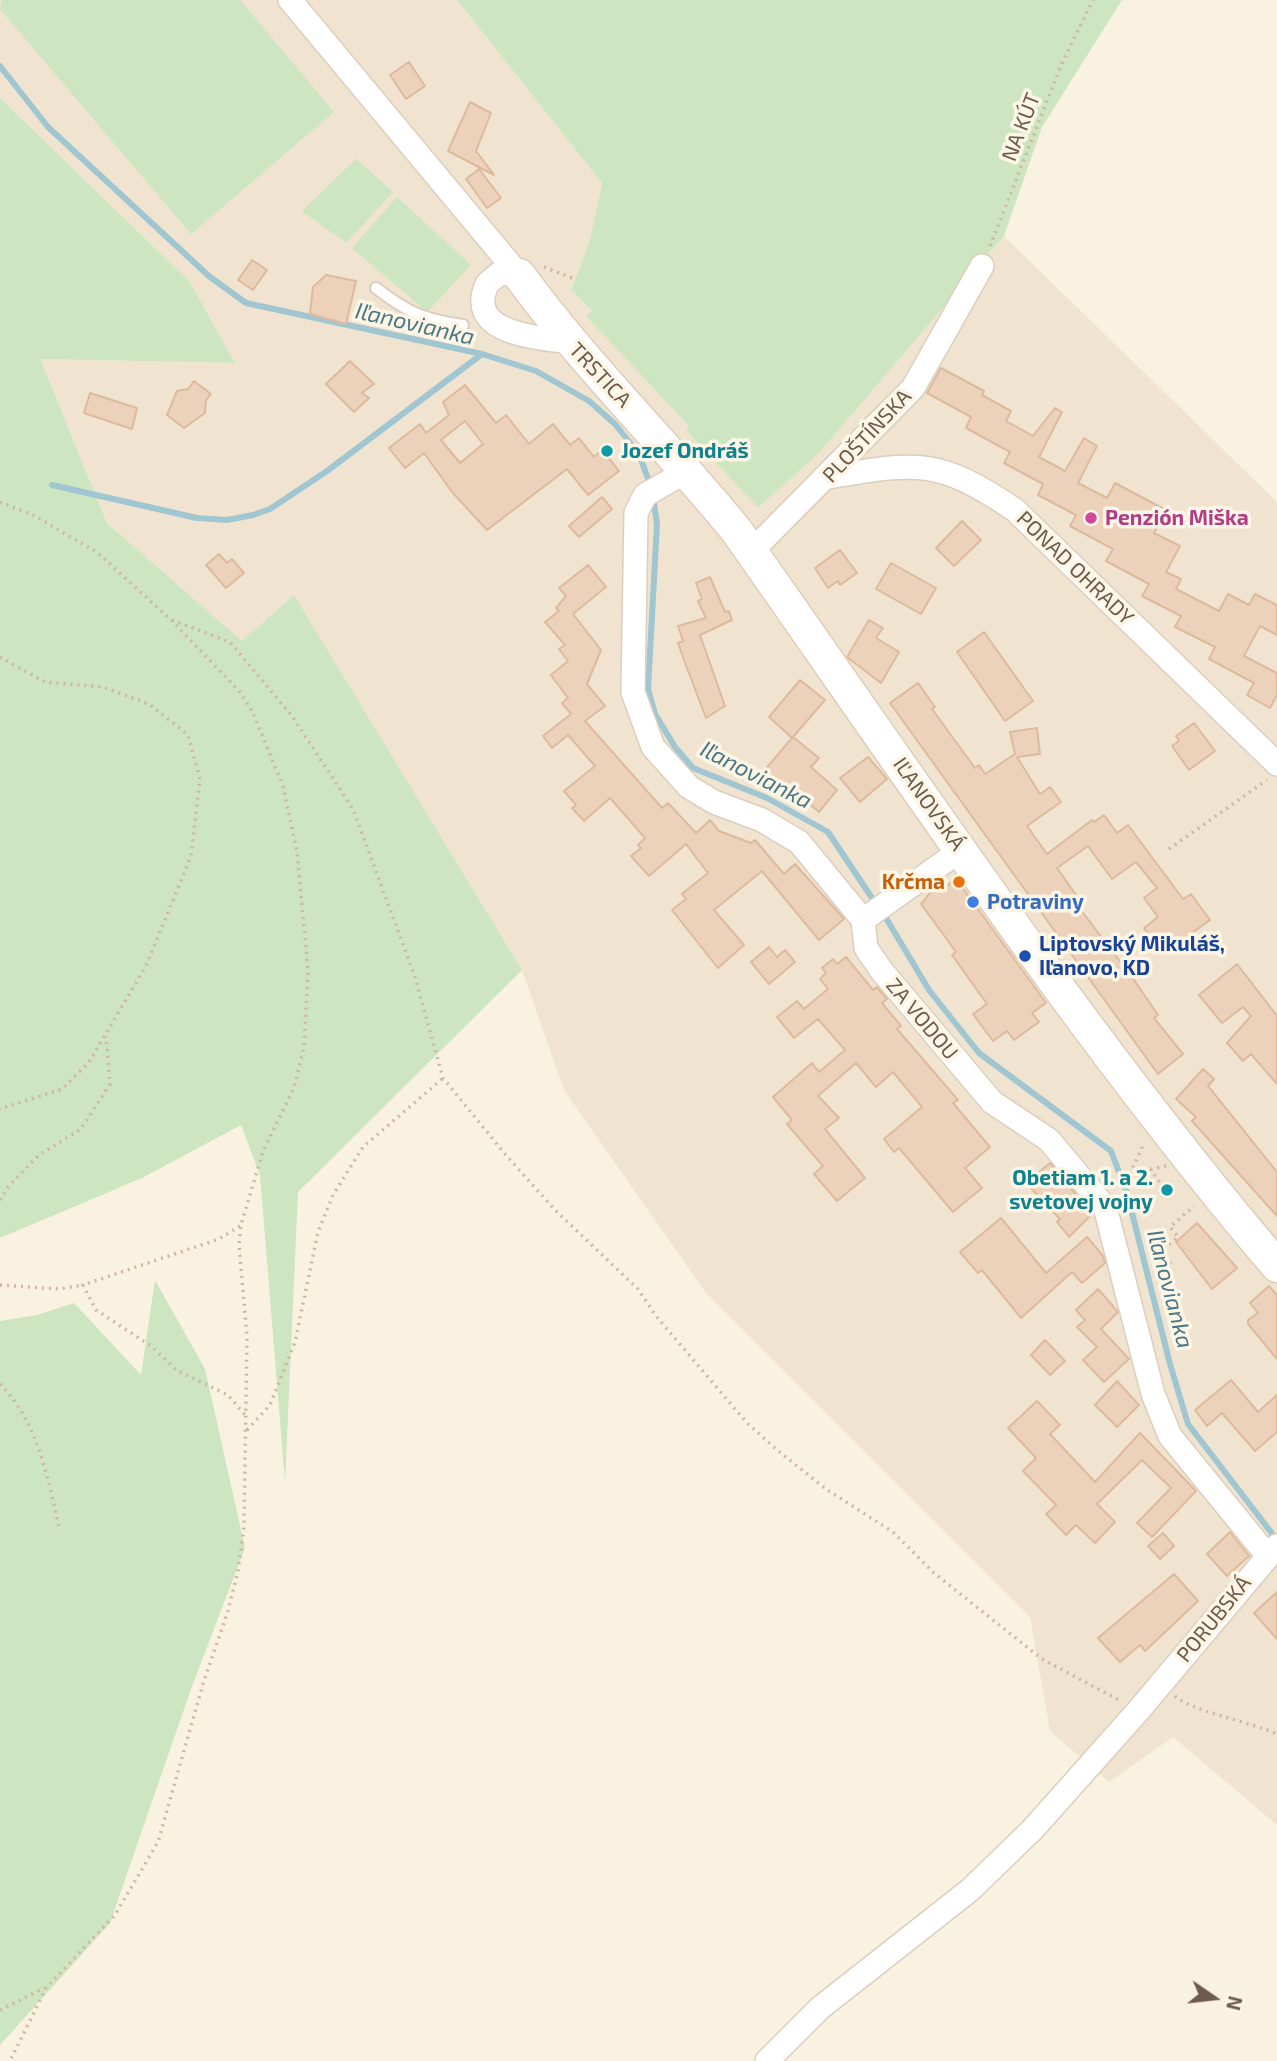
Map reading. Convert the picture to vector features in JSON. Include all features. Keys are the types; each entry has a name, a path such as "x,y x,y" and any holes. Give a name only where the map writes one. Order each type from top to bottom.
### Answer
{"street":[{"path":"290,0 519,275"},
{"name":"PLOŠTÍNSKA","path":"751,552 829,477 913,388 982,266"},
{"path":"519,275 500,273 487,284 483,304 486,317 500,328 569,342"},
{"name":"TRSTICA","path":"519,275 569,342 664,484"},
{"name":"PONAD OHRADY","path":"829,477 898,465 935,467 978,485 1015,510 1277,764"},
{"name":"IĽANOVSKÁ","path":"664,484 751,552 961,849 1161,1124 1277,1266"},
{"name":"ZA VODOU","path":"664,484 636,513 633,692 653,747 689,787 714,802 762,820 799,842 873,913 866,948 889,980 992,1102 1049,1140 1105,1207 1153,1394 1170,1436 1272,1550"},
{"path":"873,913 961,849"},
{"name":"PORUBSKÁ","path":"767,2061 820,2008 988,1873 1033,1829 1152,1695 1272,1550"}],"lane":[{"path":"376,288 407,312 435,321 463,325"}],"path":[{"name":"NA KÚT","path":"982,266 1062,63 1093,0"},
{"path":"0,502 35,516 98,553 170,619 240,692 253,713 283,786 297,852 307,970 304,1047 294,1088 263,1152 241,1225 239,1245 247,1336 244,1527 239,1571 158,1842 115,1915 46,1988 10,2061"},
{"path":"170,619 230,642 292,716 353,809 414,974 443,1078 555,1210 638,1289 656,1316 747,1423 826,1489 893,1532 934,1573 1042,1659 1152,1695 1256,1724 1277,1734"},
{"path":"0,657 45,682 103,687 149,704 188,736 200,779 191,856 146,966 89,1062 62,1089 0,1108"},
{"path":"1168,849 1262,784"},
{"path":"0,1200 8,1187 39,1155 81,1129 110,1084 106,1034"},
{"path":"246,1432 270,1405 295,1342 318,1232 332,1195 363,1147 443,1078"},
{"path":"1129,1174 1148,1134"},
{"path":"1111,1183 1129,1174 1171,1165 1164,1155"},
{"path":"1150,1170 1163,1186"},
{"path":"1171,1264 1160,1252 1178,1237 1170,1227 1201,1200"},
{"path":"0,1285 58,1289 83,1285 219,1239 241,1225"},
{"path":"83,1285 96,1310 151,1346 176,1370 228,1395 246,1417"},
{"path":"0,1384 24,1414 42,1455 60,1531"},
{"path":"0,2010 46,1988"}],"shaded area":[{"path":"0,0 457,0 602,183 590,240 571,290 592,312 587,316 690,427 687,430 758,508 820,452 1004,236 1277,502 1277,1825 1173,1737 1109,1782 1050,1731 1030,1617 706,1293 564,1090 522,970 294,596 242,641 107,523 39,359 235,363 190,282 0,98"}],"green space":[{"path":"2,0 240,0 334,112 191,234 0,9"},
{"path":"457,0 1122,0 1042,127 1004,236 820,452 758,508 686,430 689,426 586,316 592,311 571,290 590,240 602,183"},
{"path":"0,98 190,282 235,363 40,359 107,523 242,641 294,595 522,970 298,1192 285,1482 260,1175 241,1125 142,1178 0,1238"},
{"path":"356,159 393,192 346,243 302,211"},
{"path":"397,197 471,265 427,312 352,248"},
{"path":"155,1280 205,1369 245,1548 191,1689 110,1923 0,2045 0,1321 37,1315 74,1303 141,1375"}],"building":[{"path":"409,62 425,86 406,99 390,75"},
{"path":"470,102 491,113 476,151 494,175 448,151"},
{"path":"479,169 501,198 487,208 466,179"},
{"path":"252,260 267,270 253,290 238,280"},
{"path":"326,275 356,281 346,324 310,314 313,287"},
{"path":"350,361 374,384 362,393 369,398 354,412 326,384"},
{"path":"941,368 984,391 982,395 1011,411 1006,421 1033,436 1055,408 1062,412 1039,457 1065,471 1084,438 1097,446 1078,483 1107,498 1115,483 1166,510 1154,533 1180,546 1166,572 1181,579 1176,589 1219,611 1228,594 1249,605 1255,594 1277,605 1277,635 1260,626 1244,656 1277,673 1277,695 1270,708 1247,695 1254,683 1209,659 1215,647 1175,627 1181,616 1142,596 1149,584 1106,561 1113,549 1070,526 1076,515 1038,495 1043,484 1004,463 1010,452 966,428 971,417 927,393"},
{"path":"194,381 211,394 206,400 205,413 184,428 167,415 177,391 188,389"},
{"path":"465,385 496,423 506,415 529,444 553,424 570,445 579,438 594,457 602,450 619,471 588,495 567,469 487,530 452,492 424,453 405,468 389,448 420,424 426,433 449,415 443,402","holes":["465,421 483,444 460,463 441,440"]},
{"path":"90,393 137,408 132,429 84,413"},
{"path":"602,497 612,509 579,537 569,526"},
{"path":"962,521 981,540 954,566 936,548"},
{"path":"840,550 857,573 840,585 838,581 828,588 815,568"},
{"path":"219,554 227,563 232,559 244,573 226,588 206,565"},
{"path":"891,563 936,588 921,614 876,589"},
{"path":"588,565 606,587 573,614 601,650 587,684 605,706 585,721 662,808 668,803 696,833 710,820 719,831 751,843 755,840 784,874 795,864 844,919 819,940 762,871 714,910 744,945 718,968 672,910 686,899 682,894 708,873 686,844 649,876 631,856 641,848 638,845 645,838 610,798 584,821 572,808 576,805 564,791 595,766 568,735 552,748 543,736 571,714 562,703 568,698 551,675 568,661 559,649 565,645 545,622 559,611 556,608 566,596 559,588"},
{"path":"710,577 725,612 729,611 732,620 700,635 725,706 706,718 678,643 683,641 678,626 706,618 698,601 702,599 696,583"},
{"path":"869,620 883,628 876,638 899,652 881,683 847,657"},
{"path":"984,632 1033,701 1005,721 957,652"},
{"path":"800,680 825,700 793,737 819,758 811,767 837,790 819,812 792,789 789,793 757,779 792,738 769,717"},
{"path":"918,683 935,707 932,709 975,768 979,765 985,774 1015,754 1010,732 1037,728 1040,754 1017,757 1040,794 1050,787 1061,802 1027,826 1047,854 1092,820 1094,822 1104,815 1117,833 1128,825 1183,899 1191,894 1210,920 1163,954 1144,928 1158,917 1144,898 1157,888 1136,862 1112,879 1088,846 1057,868 1081,902 1077,905 1132,977 1158,1015 1154,1018 1183,1054 1158,1074 890,703"},
{"path":"1194,723 1215,751 1189,770 1172,746 1179,741 1176,736"},
{"path":"868,757 887,779 860,802 840,778"},
{"path":"956,879 1046,1003 1032,1013 1039,1022 1014,1040 1007,1031 993,1041 973,1014 987,1004 952,955 956,952 921,904 936,886 945,887"},
{"path":"769,947 777,957 785,950 795,962 769,984 751,962"},
{"path":"846,957 873,990 877,987 887,999 882,1003 901,1026 897,1029 958,1100 953,1103 990,1147 965,1168 982,1188 953,1212 899,1148 894,1152 884,1139 922,1107 893,1072 876,1087 856,1063 818,1096 839,1118 825,1129 865,1178 837,1201 814,1174 823,1166 787,1124 792,1120 773,1097 812,1063 819,1072 845,1050 818,1019 794,1038 777,1017 797,1001 804,1009 828,989 820,979 826,973 822,968 833,959 837,964"},
{"path":"1237,964 1277,1016 1277,1084 1251,1054 1243,1061 1227,1043 1251,1016 1243,1007 1222,1023 1199,995"},
{"path":"1203,1069 1214,1079 1208,1086 1277,1172 1277,1216 1192,1121 1196,1117 1176,1099"},
{"path":"1050,1163 1092,1214 1069,1237 1057,1222 1060,1219 1026,1183"},
{"path":"1001,1218 1046,1273 1087,1237 1103,1256 1105,1263 1082,1283 1072,1272 1021,1318 982,1270 978,1273 960,1252"},
{"path":"1197,1223 1237,1268 1212,1289 1176,1242"},
{"path":"1269,1286 1277,1295 1277,1359 1248,1324 1248,1320 1258,1313 1250,1303"},
{"path":"1098,1289 1118,1312 1101,1329 1129,1359 1104,1382 1083,1360 1097,1347 1077,1327 1085,1320 1076,1310"},
{"path":"1045,1340 1065,1361 1050,1375 1031,1355"},
{"path":"1231,1380 1258,1412 1277,1395 1277,1432 1255,1451 1222,1413 1207,1426 1195,1410"},
{"path":"1117,1381 1139,1405 1117,1427 1095,1405"},
{"path":"1037,1401 1060,1425 1050,1434 1095,1482 1140,1433 1196,1491 1152,1537 1137,1523 1171,1488 1142,1460 1097,1504 1115,1522 1095,1543 1076,1525 1066,1535 1046,1514 1056,1505 1023,1471 1036,1458 1008,1428"},
{"path":"1230,1532 1249,1556 1227,1576 1207,1554"},
{"path":"1163,1533 1174,1546 1160,1559 1148,1546"},
{"path":"1174,1574 1198,1601 1145,1651 1140,1645 1120,1662 1098,1638"},
{"path":"1277,1592 1277,1639 1254,1613"}],"waterway":[{"name":"Iľanovianka","path":"0,66 48,127 210,277 246,303 482,354 536,371 589,401 615,424 639,454 651,487"},
{"path":"52,485 197,518 227,520 253,515 270,509 327,471 482,354"},
{"name":"Iľanovianka","path":"653,497 657,524 648,689 655,714 675,747 693,768 767,798 828,832 876,904"},
{"name":"Iľanovianka","path":"883,913 929,990 979,1053 1111,1151 1127,1193 1188,1424 1277,1540"}],"place":[{"name":"Jozef Ondráš","path":"607,451"},
{"name":"Penzión Miška","path":"1091,518"},
{"name":"Krčma","path":"959,882"},
{"name":"Potraviny","path":"973,902"},
{"name":"Liptovský Mikuláš, Iľanovo, KD","path":"1025,956"},
{"name":"Obetiam 1. a 2. svetovej vojny","path":"1167,1190"}]}
